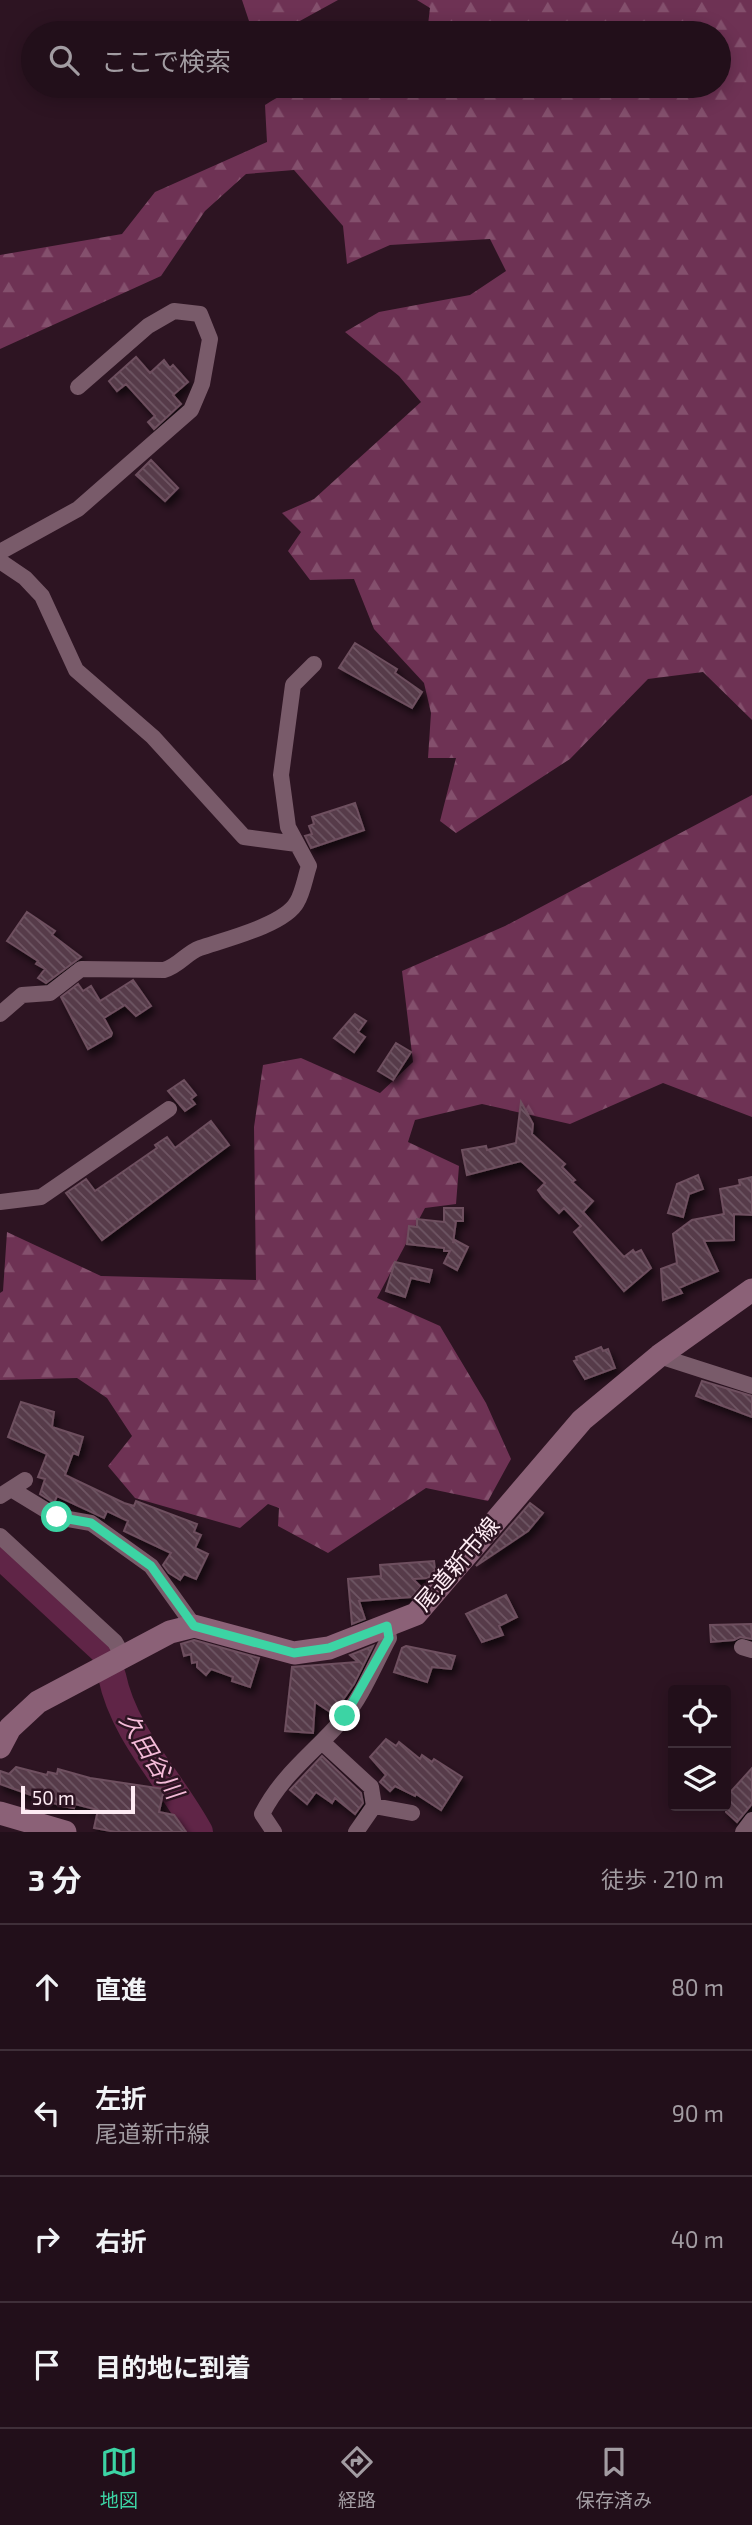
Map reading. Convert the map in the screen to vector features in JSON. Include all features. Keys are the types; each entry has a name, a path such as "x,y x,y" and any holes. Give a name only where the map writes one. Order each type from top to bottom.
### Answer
{"main road":[{"name":"尾道新市線","path":"194,1626 294,1653 329,1648 416,1614 582,1420 659,1356 752,1290"},
{"path":"3,1733 37,1702 170,1632 194,1626"},
{"path":"0,1813 65,1832"}],"street":[{"path":"0,552 78,509 191,411 202,384 210,339 200,314 174,311 148,326 78,387"},
{"path":"0,561 25,578 42,596 76,670 153,737 244,837 297,844"},
{"path":"0,1014 22,995 50,993 80,969 164,970 176,967 197,949 227,941 277,918 296,904 309,866 288,827 281,775 293,685 314,664"},
{"path":"0,1202 41,1197 169,1109"},
{"path":"659,1356 752,1386"},
{"path":"12,1488 57,1517 91,1523 151,1566 194,1626"},
{"path":"0,1536 115,1642 124,1658"},
{"path":"274,1832 262,1814 272,1793 291,1769 322,1742 345,1716 389,1638 387,1626"},
{"path":"322,1742 372,1787 374,1807 356,1832"},
{"path":"374,1807 412,1813"},
{"path":"743,1832 752,1820"}],"green space":[{"path":"242,0 338,0 300,21 249,21"},
{"path":"417,0 752,0 752,720 703,672 648,679 570,759 456,833 440,821 456,758 428,758 431,713 424,683 374,629 354,579 310,580 288,551 301,532 282,513 314,499 421,402 399,376 345,332 379,312 470,295 506,271 490,239 390,245 347,264 343,226 294,170 246,174 205,211 161,276 0,349 0,255 122,234 155,192 267,142 265,105 278,98 731,98 731,21 428,21 430,8"},
{"path":"752,795 752,1117 663,1083 570,1124 482,1104 415,1120 408,1142 459,1166 456,1204 425,1208 377,1298 440,1326 486,1403 511,1459 488,1501 426,1488 328,1553 278,1526 279,1508 268,1504 240,1528 135,1498 108,1466 132,1436 107,1398 77,1378 0,1380 0,1293 3,1291 7,1232 101,1276 256,1280 254,1127 263,1065 301,1058 380,1093 413,1062 402,971 505,926"}],"building":[{"path":"136,357 150,373 164,360 170,368 173,365 188,382 173,395 181,404 154,429 148,422 155,416 126,384 117,391 109,381"},
{"path":"151,460 178,488 165,501 136,475"},
{"path":"355,643 397,669 395,673 422,692 412,708 339,668"},
{"path":"355,803 364,830 311,848 305,836 312,834 309,826 314,824 312,817"},
{"path":"27,912 55,931 52,935 81,957 46,983 38,978 45,969 36,964 38,961 7,941"},
{"path":"133,980 151,1006 136,1016 125,1005 104,1018 111,1036 88,1049 61,997 78,984 83,991 91,986 100,1001"},
{"path":"355,1014 366,1021 358,1032 365,1037 354,1052 334,1038"},
{"path":"396,1043 411,1052 393,1080 378,1071"},
{"path":"184,1080 196,1095 191,1099 195,1104 185,1111 168,1091"},
{"path":"521,1102 533,1124 532,1134 565,1164 562,1167 575,1180 572,1182 593,1201 583,1212 624,1257 633,1250 635,1253 641,1250 651,1268 624,1291 574,1232 581,1226 564,1208 559,1213 543,1197 538,1190 545,1183 521,1161 467,1175 462,1150 486,1146 487,1150 516,1143"},
{"path":"211,1121 229,1145 102,1240 66,1193 86,1179 95,1191 157,1148 155,1145 167,1137 175,1148"},
{"path":"698,1175 703,1189 689,1194 683,1217 668,1213 677,1184"},
{"path":"752,1177 752,1215 734,1214 734,1240 704,1241 718,1271 679,1288 682,1293 663,1300 661,1269 677,1263 673,1234 692,1220 724,1214 720,1189 740,1185 739,1180"},
{"path":"444,1208 463,1208 463,1221 456,1221 453,1243 455,1240 468,1247 457,1270 444,1263 450,1251 407,1244 409,1226 417,1227 417,1219 444,1222"},
{"path":"395,1262 432,1270 429,1282 411,1278 405,1297 386,1291"},
{"path":"601,1347 603,1351 608,1349 615,1368 585,1379 574,1361 577,1360 576,1357"},
{"path":"702,1381 752,1396 752,1417 696,1396"},
{"path":"21,1402 54,1412 52,1427 83,1437 78,1455 73,1453 65,1475 124,1503 134,1506 136,1501 197,1524 194,1532 201,1535 195,1548 208,1554 196,1579 184,1574 180,1580 169,1573 163,1565 171,1553 124,1531 128,1521 107,1511 104,1518 57,1496 54,1503 40,1494 45,1479 38,1477 47,1454 8,1437"},
{"path":"530,1503 543,1513 528,1531 476,1566"},
{"path":"434,1561 435,1570 428,1578 413,1579 421,1587 412,1597 359,1601 365,1619 352,1624 348,1579 381,1576 380,1565"},
{"path":"506,1595 517,1617 499,1626 503,1635 482,1642 466,1614"},
{"path":"751,1624 752,1639 740,1637 711,1642 710,1625"},
{"path":"194,1640 259,1658 250,1687 211,1669 206,1675 197,1667 197,1662 192,1663 191,1654 184,1656 181,1644"},
{"path":"373,1646 354,1684 333,1714 315,1702 313,1733 285,1731 292,1667 358,1662 350,1655"},
{"path":"406,1646 455,1656 451,1669 432,1667 427,1682 394,1672 402,1648"},
{"path":"386,1739 396,1746 399,1742 420,1759 422,1755 432,1762 434,1759 462,1777 441,1810 416,1794 415,1796 395,1786 390,1791 380,1782 386,1775 370,1757"},
{"path":"322,1756 361,1793 363,1803 355,1814 335,1798 332,1803 316,1792 307,1804 290,1790"},
{"path":"16,1767 47,1775 48,1772 57,1774 58,1769 90,1778 164,1789 159,1812 174,1815 186,1832 116,1832 94,1828 98,1810 75,1804 74,1808 62,1806 0,1784 0,1771 9,1774"},
{"path":"752,1768 752,1804 737,1822 726,1812 731,1811 731,1791"}],"waterway":[{"name":"久田谷川","path":"0,1555 107,1654 108,1658"},
{"name":"久田谷川","path":"112,1676 118,1698 137,1738 199,1832"}],"route":[{"path":"57,1517 91,1523 151,1566 194,1626 294,1653 329,1648 387,1626 389,1638 345,1716"}]}
